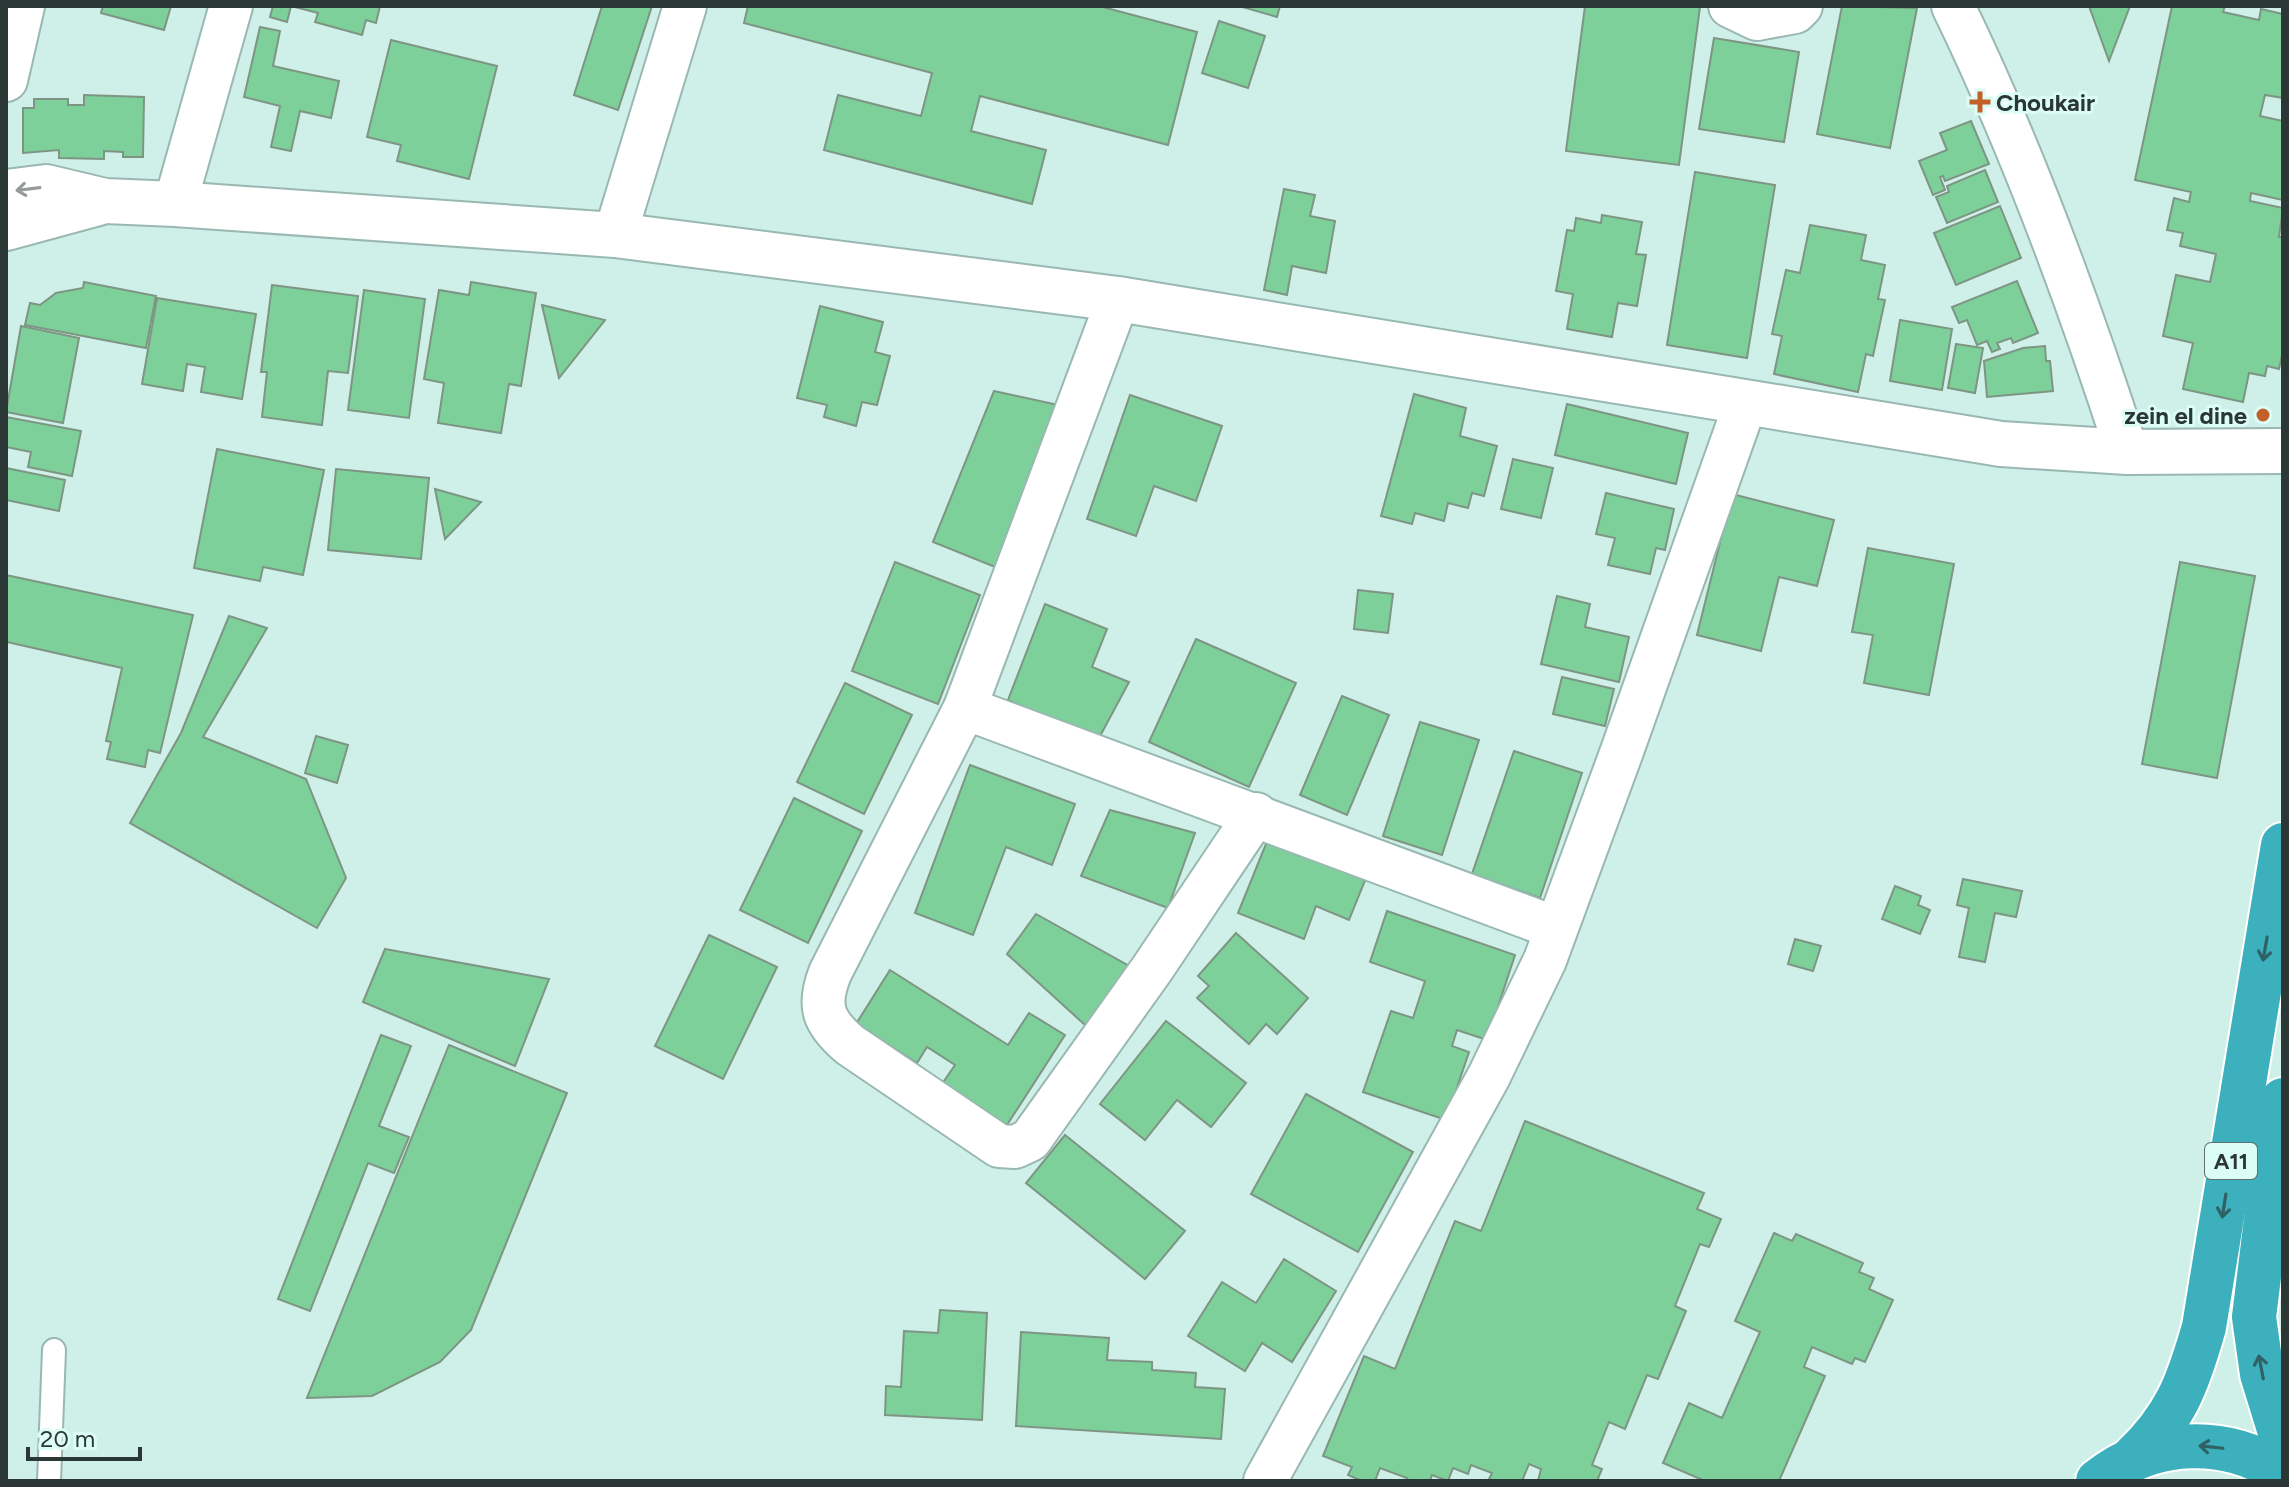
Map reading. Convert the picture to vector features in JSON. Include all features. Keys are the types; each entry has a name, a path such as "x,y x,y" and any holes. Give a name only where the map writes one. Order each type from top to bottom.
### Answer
{"highway":[{"name":"A11","path":"2116,1470 2158,1434 2172,1415 2204,1327 2283,845"},
{"name":"A11","path":"2283,1100 2254,1317 2262,1374 2283,1442"},
{"name":"A11","path":"2116,1470 2160,1449 2189,1445 2218,1447 2245,1454 2283,1474"}],"street":[{"path":"6,80 23,6"},
{"path":"175,204 231,6"},
{"path":"615,235 685,6"},
{"path":"1730,6 1757,19 1795,12 1801,6"},
{"path":"1953,6 1984,70 2072,285 2127,452"},
{"path":"6,192 46,187 105,201 615,235 1118,299 2001,444 2127,452 2283,451"},
{"path":"6,228 105,201"},
{"path":"1118,299 965,708 830,973 823,992 824,1013 834,1031 850,1045 999,1146 1015,1147 1030,1140 1152,969 1256,814"},
{"path":"1265,1481 1489,1076 1545,960 1746,402"},
{"path":"965,708 1556,928"}],"lane":[{"path":"49,1481 54,1350"}],"building":[{"path":"103,6 171,6 164,30 101,13"},
{"path":"273,6 291,6 287,22 270,17"},
{"path":"291,6 380,6 376,23 366,20 362,35 315,22 318,13"},
{"path":"602,6 652,6 618,110 574,95"},
{"path":"748,6 1099,6 1197,32 1168,145 980,96 971,131 1046,150 1032,204 824,150 838,95 921,116 932,73 744,23"},
{"path":"1239,6 1280,6 1277,17"},
{"path":"1585,6 1700,7 1679,165 1566,151"},
{"path":"1842,6 1917,8 1890,148 1817,134"},
{"path":"2089,6 2130,6 2109,61"},
{"path":"2172,6 2225,6 2223,12 2259,20 2261,9 2283,14 2283,98 2265,95 2260,116 2283,121 2283,200 2251,193 2250,201 2283,208 2279,237 2283,237 2283,351 2279,369 2267,366 2265,376 2249,373 2243,402 2183,389 2193,343 2163,336 2176,275 2210,282 2216,254 2180,246 2183,233 2167,230 2174,198 2189,202 2191,192 2135,180"},
{"path":"1219,21 1265,36 1248,88 1202,73"},
{"path":"260,27 280,31 273,66 339,81 331,118 300,111 291,151 271,147 280,106 244,97"},
{"path":"1714,38 1799,52 1784,142 1699,129"},
{"path":"391,40 497,66 469,179 397,161 401,145 367,137"},
{"path":"84,95 144,97 143,157 123,157 123,152 104,151 104,159 59,158 59,150 23,153 23,108 34,108 34,99 68,99 68,105 84,105"},
{"path":"1971,121 1989,164 1945,181 1943,176 1940,177 1945,190 1933,195 1919,161 1947,150 1940,133"},
{"path":"1985,170 1998,202 1947,223 1936,197 1949,192 1947,186"},
{"path":"1695,172 1775,185 1747,358 1667,345"},
{"path":"1284,189 1315,195 1310,216 1335,221 1326,273 1292,266 1287,295 1264,290"},
{"path":"2000,206 2021,258 1956,285 1934,233"},
{"path":"1602,215 1642,222 1636,254 1646,255 1637,306 1618,303 1612,337 1567,329 1573,294 1556,291 1567,230 1574,231 1576,218 1601,223"},
{"path":"1810,225 1866,235 1861,260 1885,265 1878,299 1885,300 1873,356 1866,354 1858,392 1774,374 1782,336 1772,334 1786,270 1800,273"},
{"path":"2017,281 2038,333 2013,343 2011,338 1997,343 2000,349 1992,352 1987,341 1977,345 1967,320 1959,323 1952,307"},
{"path":"84,282 156,296 146,348 25,325 30,303 40,305 56,293 83,288"},
{"path":"471,282 536,293 521,386 509,384 501,433 438,423 444,383 424,379 439,290 469,295"},
{"path":"272,285 358,296 348,373 328,371 322,425 262,417 267,372 261,372"},
{"path":"364,290 425,299 409,418 348,410"},
{"path":"157,298 256,314 242,399 201,392 205,367 187,364 183,391 142,384"},
{"path":"542,305 605,320 559,378"},
{"path":"820,306 883,322 875,352 890,356 877,405 862,402 856,426 824,417 827,405 797,398"},
{"path":"1900,320 1952,329 1942,390 1890,381"},
{"path":"21,326 79,338 63,423 6,412"},
{"path":"1956,344 1983,348 1975,393 1948,388"},
{"path":"2045,346 2053,391 1987,397 1984,361 2023,348"},
{"path":"994,391 1058,405 995,567 933,542"},
{"path":"1414,394 1466,408 1460,436 1497,446 1484,496 1472,493 1468,508 1448,503 1444,521 1415,513 1412,524 1381,516"},
{"path":"1130,395 1222,426 1196,501 1154,486 1136,536 1087,519"},
{"path":"1567,404 1688,433 1676,484 1555,455"},
{"path":"6,417 81,431 72,476 28,467 31,452 6,447"},
{"path":"217,449 324,470 303,575 263,567 260,581 194,568"},
{"path":"1513,459 1553,468 1541,518 1501,509"},
{"path":"6,468 65,480 59,511 6,500"},
{"path":"336,469 429,478 421,559 328,550"},
{"path":"435,489 481,502 445,539"},
{"path":"1606,493 1674,509 1665,550 1656,548 1650,574 1608,565 1615,538 1596,534"},
{"path":"1732,494 1834,520 1817,586 1779,577 1761,651 1697,635"},
{"path":"1868,548 1954,564 1929,695 1864,683 1873,635 1852,632"},
{"path":"895,562 980,595 938,704 852,671"},
{"path":"2180,562 2255,576 2217,778 2142,764"},
{"path":"6,575 193,615 160,753 148,750 145,767 107,759 111,742 106,741 122,668 7,642 6,645"},
{"path":"1358,590 1393,594 1388,633 1354,629"},
{"path":"1557,596 1590,604 1585,627 1629,637 1619,682 1541,664"},
{"path":"1045,604 1107,629 1092,667 1129,682 1098,740 1008,700"},
{"path":"229,616 267,628 203,737 306,779 346,878 317,928 130,823 181,733"},
{"path":"1196,639 1296,683 1249,787 1149,742"},
{"path":"1562,677 1614,689 1605,726 1553,714"},
{"path":"845,683 912,715 864,814 797,782"},
{"path":"1342,696 1389,715 1347,815 1300,795"},
{"path":"1420,722 1479,740 1442,855 1383,836"},
{"path":"316,736 348,745 337,783 305,773"},
{"path":"1514,751 1582,773 1540,898 1472,874"},
{"path":"970,765 1075,804 1052,865 1006,847 973,935 915,913"},
{"path":"794,798 862,831 808,943 740,910"},
{"path":"1110,810 1195,833 1168,908 1081,876"},
{"path":"1272,829 1370,868 1349,920 1316,906 1304,939 1238,913"},
{"path":"1963,879 2022,891 2016,917 1995,913 1985,962 1959,957 1969,908 1957,905"},
{"path":"1895,886 1921,896 1918,905 1930,910 1920,934 1882,919"},
{"path":"1387,911 1515,955 1487,1040 1457,1030 1452,1046 1469,1052 1446,1120 1363,1092 1391,1011 1413,1018 1425,981 1370,962"},
{"path":"1036,914 1140,972 1085,1025 1007,954"},
{"path":"1236,933 1308,998 1277,1034 1266,1024 1249,1044 1197,998 1209,986 1198,976"},
{"path":"709,935 777,967 723,1079 655,1046"},
{"path":"1795,939 1821,946 1813,971 1788,964"},
{"path":"385,949 549,979 515,1066 363,1002"},
{"path":"890,970 1008,1045 1029,1013 1065,1035 1007,1125 942,1084 955,1065 927,1047 917,1063 856,1024"},
{"path":"1166,1021 1246,1083 1211,1127 1177,1100 1145,1140 1100,1104"},
{"path":"381,1035 411,1046 379,1126 409,1137 394,1173 368,1163 310,1311 278,1299"},
{"path":"449,1045 567,1093 471,1330 440,1362 372,1396 307,1398"},
{"path":"1306,1094 1413,1152 1358,1252 1251,1194"},
{"path":"1525,1121 1704,1193 1697,1209 1721,1219 1709,1247 1700,1244 1675,1306 1686,1311 1658,1379 1647,1375 1625,1429 1609,1422 1592,1465 1602,1469 1597,1481 1538,1481 1541,1469 1529,1464 1522,1481 1493,1481 1489,1479 1492,1473 1471,1465 1468,1474 1453,1468 1448,1481 1432,1475 1430,1481 1405,1481 1407,1478 1380,1468 1375,1481 1362,1481 1348,1475 1352,1467 1323,1456 1364,1356 1395,1369 1455,1221 1481,1231"},
{"path":"1065,1135 1185,1231 1145,1279 1026,1183"},
{"path":"1774,1233 1792,1241 1796,1234 1863,1263 1859,1272 1874,1278 1869,1289 1893,1300 1865,1362 1855,1358 1852,1364 1812,1347 1804,1367 1825,1376 1779,1481 1705,1481 1663,1463 1689,1403 1722,1418 1760,1332 1735,1321"},
{"path":"1284,1259 1336,1291 1292,1362 1262,1343 1245,1371 1188,1336 1222,1282 1256,1303"},
{"path":"940,1310 987,1313 982,1420 885,1415 886,1386 901,1387 904,1331 938,1333"},
{"path":"1021,1332 1109,1338 1107,1360 1152,1362 1152,1370 1196,1373 1195,1387 1225,1389 1221,1439 1016,1426"}],"place":[{"name":"Choukair","path":"1980,102"},
{"name":"zein el dine","path":"2263,415"}]}
